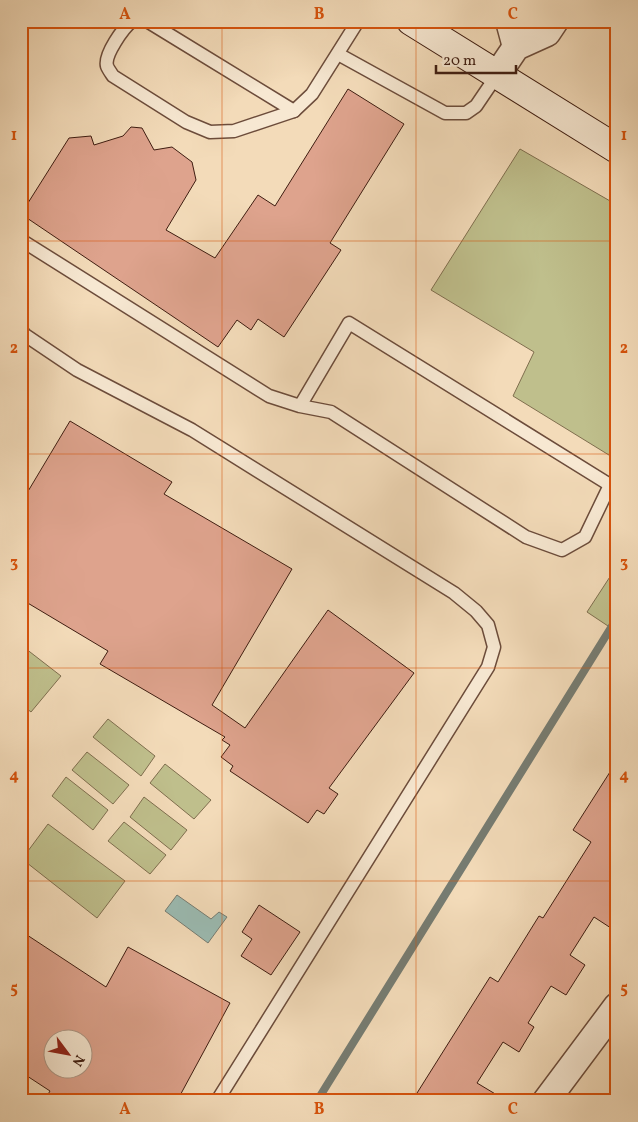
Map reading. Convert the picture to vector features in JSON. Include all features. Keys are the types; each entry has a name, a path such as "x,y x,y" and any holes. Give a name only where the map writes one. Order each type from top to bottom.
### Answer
{"street":[{"path":"411,21 617,149"},
{"path":"509,21 516,47"},
{"path":"497,75 516,47 547,33 555,21"},
{"path":"546,1101 617,1006"}],"lane":[{"path":"132,21 127,25 107,56 107,67 113,76 186,122 210,132 234,131 294,110 312,94 358,21"},
{"path":"147,21 294,110"},
{"path":"338,54 445,113 466,113 476,106 497,75"},
{"path":"21,240 269,396 300,406 331,412 526,537 562,550 585,537 610,485 349,324 300,406"},
{"path":"22,333 77,370 192,430 454,593 476,611 488,626 494,646 488,668 218,1101"}],"green space":[{"path":"520,149 617,205 617,460 513,396 534,352 431,290"},
{"path":"617,566 617,632 587,612"},
{"path":"21,645 61,676 31,712 21,704"},
{"path":"108,719 155,756 141,776 93,737"},
{"path":"87,752 129,785 113,804 72,770"},
{"path":"165,764 211,800 194,819 150,783"},
{"path":"66,777 108,810 93,830 52,796"},
{"path":"144,797 187,830 171,850 130,817"},
{"path":"124,822 166,855 150,874 108,841"},
{"path":"48,824 125,881 97,918 22,859"}],"water":[{"path":"177,895 211,919 219,912 227,917 208,943 165,911"}],"building":[{"path":"348,89 404,124 330,243 341,250 284,337 258,319 251,330 237,320 218,347 21,214 69,138 91,136 94,145 123,136 131,127 142,128 154,150 172,147 192,162 196,180 166,230 215,258 258,195 275,206"},
{"path":"70,421 172,482 164,494 292,569 212,705 245,728 328,610 414,673 329,788 338,794 324,814 317,810 308,823 230,771 233,766 221,757 230,745 222,740 225,737 100,664 108,651 21,599 21,503"},
{"path":"617,761 617,932 594,917 570,955 585,965 566,995 551,986 528,1023 534,1027 519,1052 503,1042 477,1083 507,1101 412,1101 490,977 498,982 539,916 543,918 591,842 573,830"},
{"path":"259,905 300,932 271,975 241,956 252,939 242,932"},
{"path":"21,931 106,987 128,947 230,1003 177,1101 44,1101 50,1091 21,1072"}],"waterway":[{"path":"317,1101 617,618"}]}
